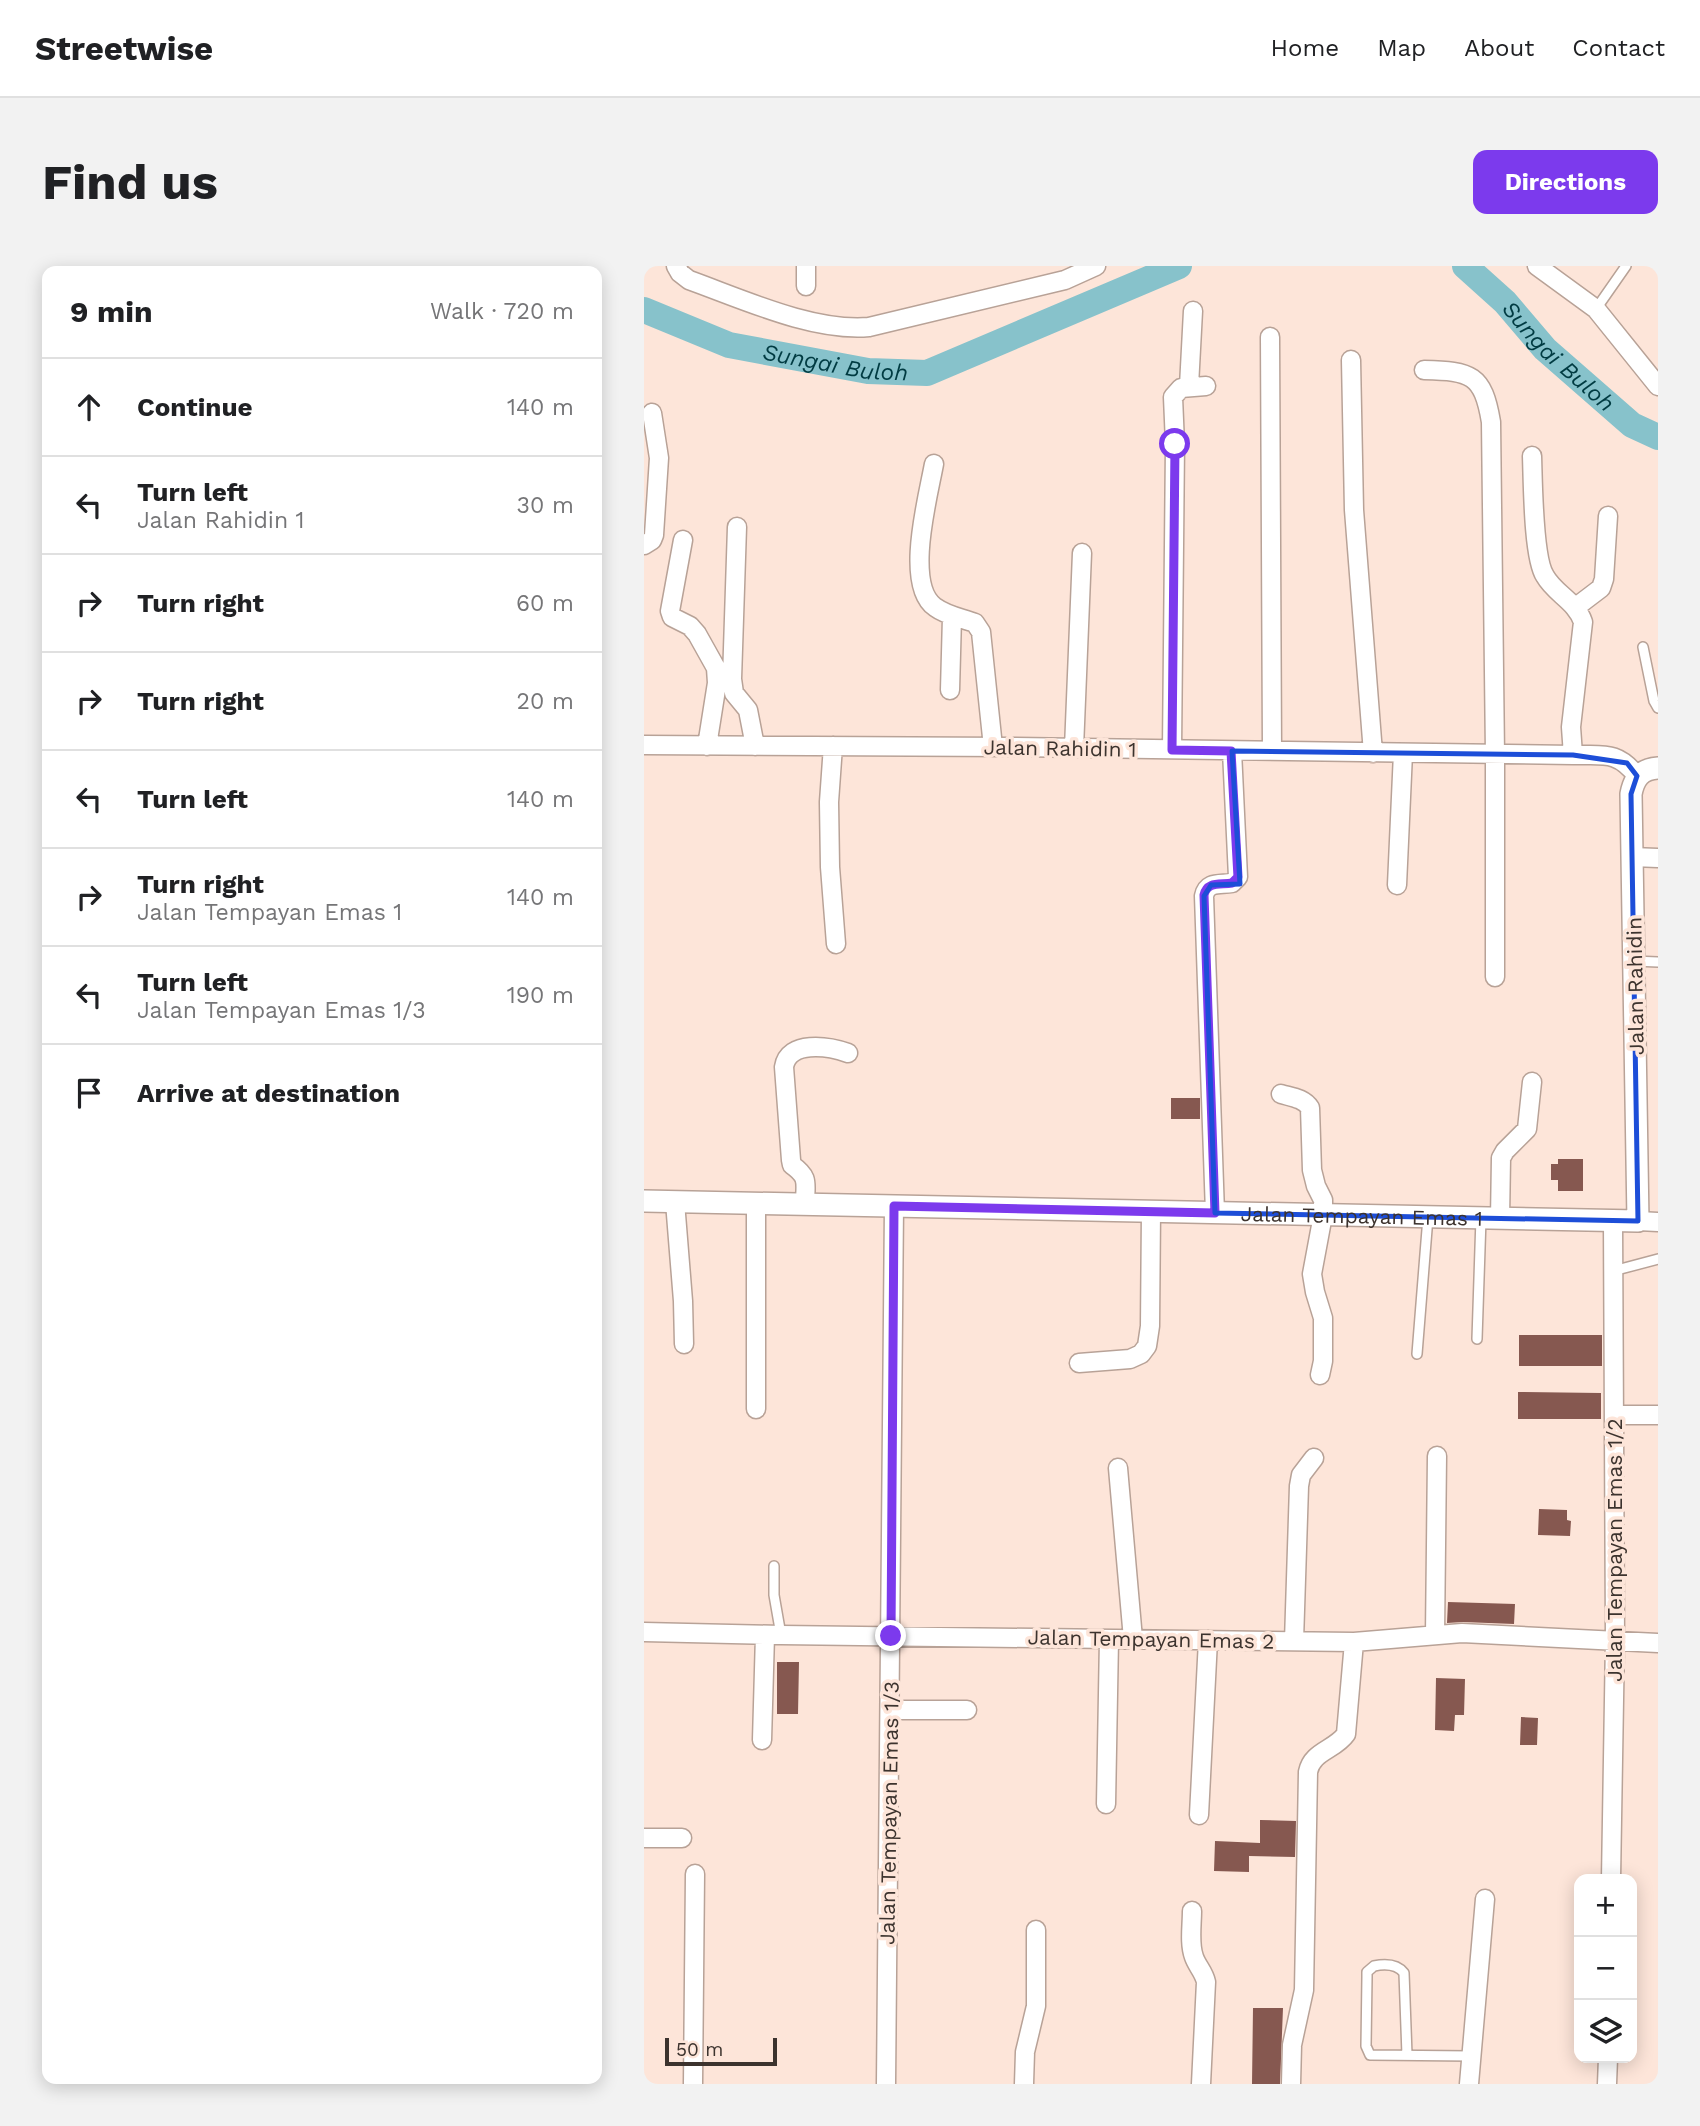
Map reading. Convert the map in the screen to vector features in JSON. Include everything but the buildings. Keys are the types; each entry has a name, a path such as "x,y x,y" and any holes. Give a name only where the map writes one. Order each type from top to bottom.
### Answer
{"street":[{"path":"676,266 689,280 805,321 853,328 869,327 1008,295 1065,280 1096,266"},
{"path":"806,266 806,286"},
{"path":"1543,268 1596,309 1658,386"},
{"path":"1172,750 1175,444 1172,405 1175,392 1197,386 1194,311"},
{"path":"1270,337 1272,750"},
{"path":"1351,360 1354,510 1373,753"},
{"path":"1424,370 1443,370 1473,378 1487,396 1491,422 1495,977"},
{"path":"644,545 652,540 654,535 659,458 652,413"},
{"path":"1532,456 1540,566 1551,585 1576,607 1583,622 1571,727 1573,755"},
{"path":"934,464 922,528 920,587 925,598 934,607 952,617 975,623 981,632 993,747"},
{"path":"1576,607 1601,588 1604,579 1608,516"},
{"path":"737,527 732,679 734,693 748,710 755,746"},
{"path":"683,541 670,611 672,617 690,626 697,634 716,668 717,683 707,746"},
{"path":"1074,748 1082,553"},
{"path":"950,690 952,617"},
{"name":"Jalan Rahidin 1","path":"644,746 993,747 1573,755 1619,758 1627,763 1637,776"},
{"path":"833,746 829,802 830,867 836,944"},
{"path":"1215,1213 1204,895 1207,887 1211,885 1236,881 1239,872 1231,751"},
{"path":"1397,885 1402,753"},
{"path":"1637,776 1644,771 1658,768"},
{"name":"Jalan Rahidin","path":"1637,776 1631,794 1634,961 1648,1222"},
{"path":"1632,857 1658,858"},
{"path":"805,1204 805,1177 792,1165 791,1160 785,1058 790,1052 800,1049 835,1049 848,1053"},
{"path":"1491,1218 1501,1158 1527,1129 1532,1082"},
{"path":"1281,1094 1307,1102 1310,1108 1312,1170 1323,1200 1323,1215 1312,1274 1323,1318 1323,1361 1320,1375"},
{"name":"Jalan Tempayan Emas 1","path":"644,1201 1648,1222"},
{"path":"675,1202 684,1344"},
{"path":"756,1203 756,1409"},
{"name":"Jalan Tempayan Emas 1/3","path":"887,2084 894,1206"},
{"path":"1079,1363 1130,1359 1141,1354 1147,1346 1150,1326 1152,1211"},
{"name":"Jalan Tempayan Emas 1/2","path":"1611,1874 1615,1640 1613,1221"},
{"path":"1614,1415 1658,1415"},
{"path":"1435,1635 1437,1455"},
{"path":"1294,1641 1299,1486 1301,1475 1314,1458"},
{"path":"1118,1468 1133,1639"},
{"name":"Jalan Tempayan Emas 2","path":"644,1632 1354,1642 1462,1633 1658,1643"},
{"path":"762,1740 773,1635"},
{"path":"1106,1804 1109,1639"},
{"path":"1199,1815 1208,1640"},
{"path":"1291,2084 1292,2045 1304,1990 1308,1772 1313,1759 1337,1744 1346,1734 1354,1642"},
{"path":"890,1710 967,1710"},
{"path":"644,1838 682,1838"},
{"path":"693,2084 695,1874"},
{"path":"1469,2084 1485,1899"},
{"path":"1192,1911 1192,1953 1204,1973 1206,1982 1201,2084"},
{"path":"1024,2084 1025,2052 1036,2006 1037,1930"},
{"path":"1607,2084 1608,2063"}],"lane":[{"path":"1596,309 1626,266"},
{"path":"1643,647 1654,701 1658,708"},
{"path":"1634,961 1658,962"},
{"path":"1417,1354 1428,1217"},
{"path":"1477,1339 1491,1218"},
{"path":"1613,1271 1658,1259"},
{"path":"773,1635 774,1566"},
{"path":"1406,2055 1404,1973 1398,1967 1374,1966 1367,1972 1366,2050 1370,2055 1470,2056"}],"highlighted area":[{"path":"1232,751 1573,755 1627,763 1637,776 1631,794 1638,1221 1215,1213 1204,896 1211,885 1240,884"}],"waterway":[{"name":"Sungai Buloh","path":"644,310 729,345 868,371 927,373 1179,266"},
{"name":"Sungai Buloh","path":"1465,266 1505,302 1545,349 1632,425 1658,437"}],"route":[{"path":"891,1636 894,1206 1215,1213 1204,895 1207,887 1232,883 1238,877 1235,790 1231,751 1172,750 1175,444"}]}
